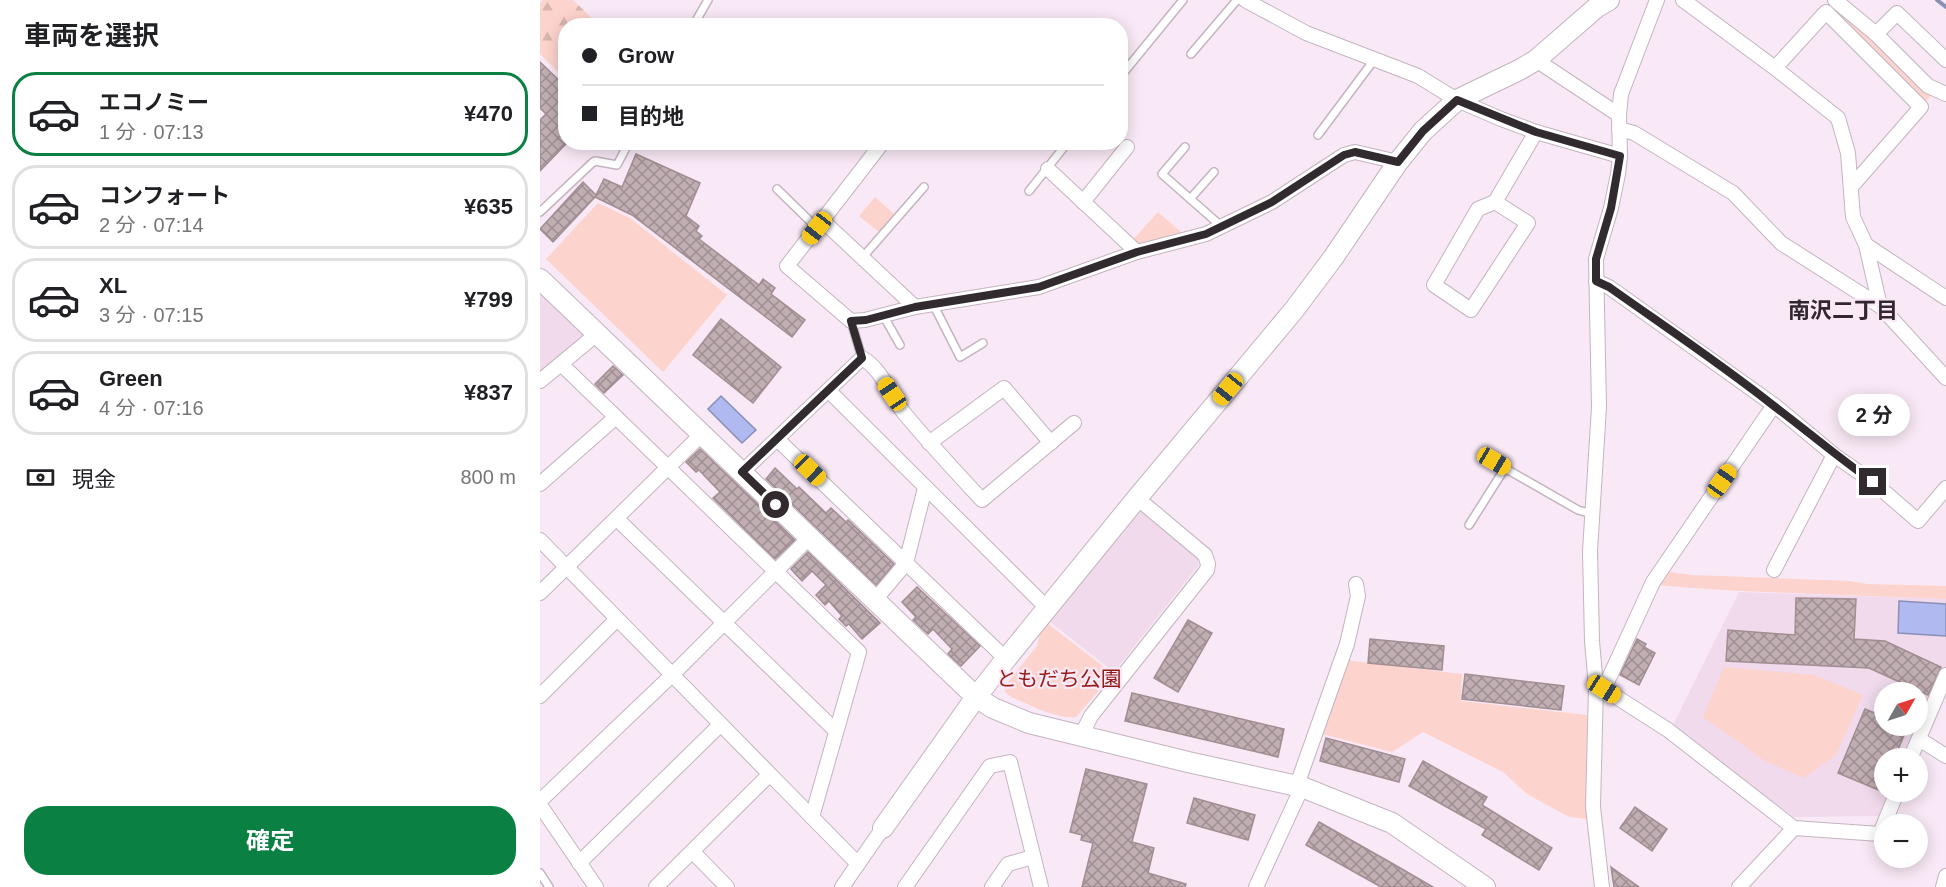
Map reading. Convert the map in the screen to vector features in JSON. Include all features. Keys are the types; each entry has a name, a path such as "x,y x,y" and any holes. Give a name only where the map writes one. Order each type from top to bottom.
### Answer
{"street":[{"path":"1245,0 1306,33 1418,76 1457,100 1536,132 1620,156"},
{"path":"842,887 976,697 1312,287 1398,162 1423,131 1457,100 1536,60 1609,0"},
{"path":"1602,887 1593,807 1600,688 1591,589 1592,514 1599,406 1596,259 1611,208 1620,156 1618,129 1621,94 1657,0"},
{"path":"1683,0 1838,118 1848,153 1853,217 1866,245 1880,306"},
{"path":"1838,1 1876,34 1928,86 1945,93"},
{"path":"1775,68 1826,12 1921,107 1852,186"},
{"path":"1876,34 1897,13 1946,60"},
{"path":"1536,60 1619,115"},
{"path":"1618,129 1634,133 1733,194 1781,243 1880,306 1946,378"},
{"path":"1495,202 1528,223 1471,310 1434,285 1478,209 1495,202 1536,132"},
{"path":"877,150 787,266 851,321 866,320 915,307 1039,287 1137,252 1222,227 1272,202 1344,155 1355,152 1398,162"},
{"path":"1083,202 1125,150"},
{"path":"1048,169 1137,252"},
{"path":"820,224 862,258 915,307"},
{"path":"1866,245 1946,298"},
{"path":"540,279 976,697 993,708 1016,719 1081,736 1299,786 1392,823 1485,887"},
{"path":"1596,281 1609,287 1774,405 1834,455 1873,482 1918,521 1946,488"},
{"path":"540,381 598,333"},
{"path":"742,472 862,358 870,363 902,410 928,442 982,500 1074,423"},
{"path":"561,364 859,652 812,817"},
{"path":"928,442 1004,388 1051,442"},
{"path":"829,391 1047,608"},
{"path":"1600,688 1653,582 1774,405"},
{"path":"540,484 616,417"},
{"path":"540,592 702,434"},
{"path":"777,439 1006,659"},
{"path":"1774,570 1834,455"},
{"path":"875,600 906,563 925,488"},
{"path":"1081,736 1091,716 1207,570 1205,555 1137,498"},
{"path":"617,519 836,731"},
{"path":"596,887 540,803 810,537"},
{"path":"540,540 769,776 858,864"},
{"path":"1256,887 1299,786 1347,644 1358,596 1356,584"},
{"path":"540,696 616,620"},
{"path":"1914,748 1946,675"},
{"path":"1600,688 1668,730 1794,828 1880,834 1893,802"},
{"path":"579,863 720,725"},
{"path":"1918,739 1946,756"},
{"path":"905,887 990,766 1010,762 1041,887"},
{"path":"656,887 769,776"},
{"path":"1739,887 1794,828"},
{"path":"693,852 727,887"},
{"path":"992,887 1008,864 1033,857"},
{"path":"1943,887 1946,876"}],"lane":[{"path":"698,18 708,0"},
{"path":"1128,67 1183,0"},
{"path":"1191,54 1237,0"},
{"path":"1318,135 1374,60"},
{"path":"1185,147 1162,174 1222,227"},
{"path":"540,212 592,162 599,161 617,165 625,150"},
{"path":"1029,191 1062,150"},
{"path":"1190,199 1214,172"},
{"path":"862,258 924,188"},
{"path":"777,189 820,224"},
{"path":"933,304 960,357 983,343"},
{"path":"883,315 900,345"},
{"path":"851,321 862,358"},
{"path":"1482,455 1578,510 1592,514"},
{"path":"1469,525 1505,468"},
{"path":"540,873 549,887"}],"shaded area":[{"path":"540,293 587,333 540,372"},
{"path":"1133,502 1198,558 1198,566 1114,672 1044,617"},
{"path":"1739,592 1946,599 1946,669 1928,711 1928,682 1874,682 1874,736 1917,736 1912,748 1874,748 1874,802 1889,802 1884,814 1794,817 1672,727"}],"green space":[{"path":"543,0 573,0 592,18 558,18 558,72 540,54 540,3"},
{"path":"1834,3 1934,92 1921,107 1826,12"},
{"path":"875,197 895,215 880,233 859,216"},
{"path":"598,203 630,218 727,295 663,372 546,259"},
{"path":"1158,212 1182,233 1137,247 1132,241"},
{"path":"1662,571 1693,575 1946,586 1946,599 1739,591 1653,584"},
{"name":"ともだち公園","path":"1043,620 1113,674 1076,717 1051,714 1006,693 1004,687 1037,646"},
{"path":"1345,660 1462,674 1461,701 1587,715 1586,819 1570,817 1560,812 1527,794 1503,772 1423,732 1392,752 1318,733"},
{"path":"1724,667 1814,675 1863,695 1836,755 1804,778 1765,761 1703,717"}],"water":[{"path":"721,396 756,430 742,443 708,409"},
{"path":"1899,601 1946,604 1946,636 1898,633"}],"building":[{"path":"540,62 558,79 558,150 560,150 540,171 540,120 546,114 540,108"},
{"path":"636,154 700,183 686,216 699,226 696,231 702,236 699,239 759,285 763,279 775,288 771,294 805,320 792,337 632,215 595,197 553,242 540,229 583,182 596,195 604,179 622,187"},
{"path":"721,319 781,367 753,403 693,355"},
{"path":"613,366 623,375 604,393 595,384"},
{"path":"700,449 795,540 775,559 713,498 720,492 699,470 696,472 686,462"},
{"path":"775,468 826,513 831,508 846,522 848,520 894,564 876,585 766,479"},
{"path":"808,552 880,623 862,639 849,624 846,626 839,619 842,616 829,601 825,605 816,595 826,585 812,571 802,581 791,569"},
{"path":"917,587 980,646 961,666 948,654 952,649 933,629 928,634 913,620 916,617 902,602"},
{"path":"1796,598 1856,599 1854,639 1885,641 1941,667 1928,695 1928,682 1900,682 1869,668 1726,661 1728,630 1795,635"},
{"path":"1188,620 1212,633 1178,692 1154,678"},
{"path":"1370,639 1444,646 1442,670 1368,663"},
{"path":"1637,639 1646,644 1644,647 1655,653 1639,685 1620,675"},
{"path":"1465,674 1564,686 1561,710 1462,699"},
{"path":"1132,693 1284,729 1278,757 1125,721"},
{"path":"1865,709 1874,713 1874,736 1904,736 1899,748 1874,748 1874,788 1838,773"},
{"path":"1326,738 1405,759 1399,782 1320,761"},
{"path":"1423,761 1487,797 1482,805 1552,848 1539,870 1482,835 1486,829 1409,786"},
{"path":"1086,769 1147,784 1132,842 1154,848 1148,873 1186,884 1185,887 1082,887 1093,843 1081,840 1082,835 1070,832"},
{"path":"1194,798 1255,815 1248,840 1187,823"},
{"path":"1635,807 1667,829 1652,851 1620,828"},
{"path":"1319,822 1433,887 1381,887 1306,845"},
{"path":"1611,867 1639,887 1614,887"}],"waterway":[{"path":"1937,0 1946,7"}],"district":[{"name":"南沢二丁目","path":"1843,310"}],"route":[{"path":"776,505 742,472 862,358 851,321 866,320 915,307 1039,287 1137,252 1206,234 1272,202 1344,155 1355,152 1385,157 1398,162 1423,131 1457,100 1536,132 1620,156 1611,208 1596,259 1596,281 1609,287 1774,405 1834,455 1873,482"}]}
